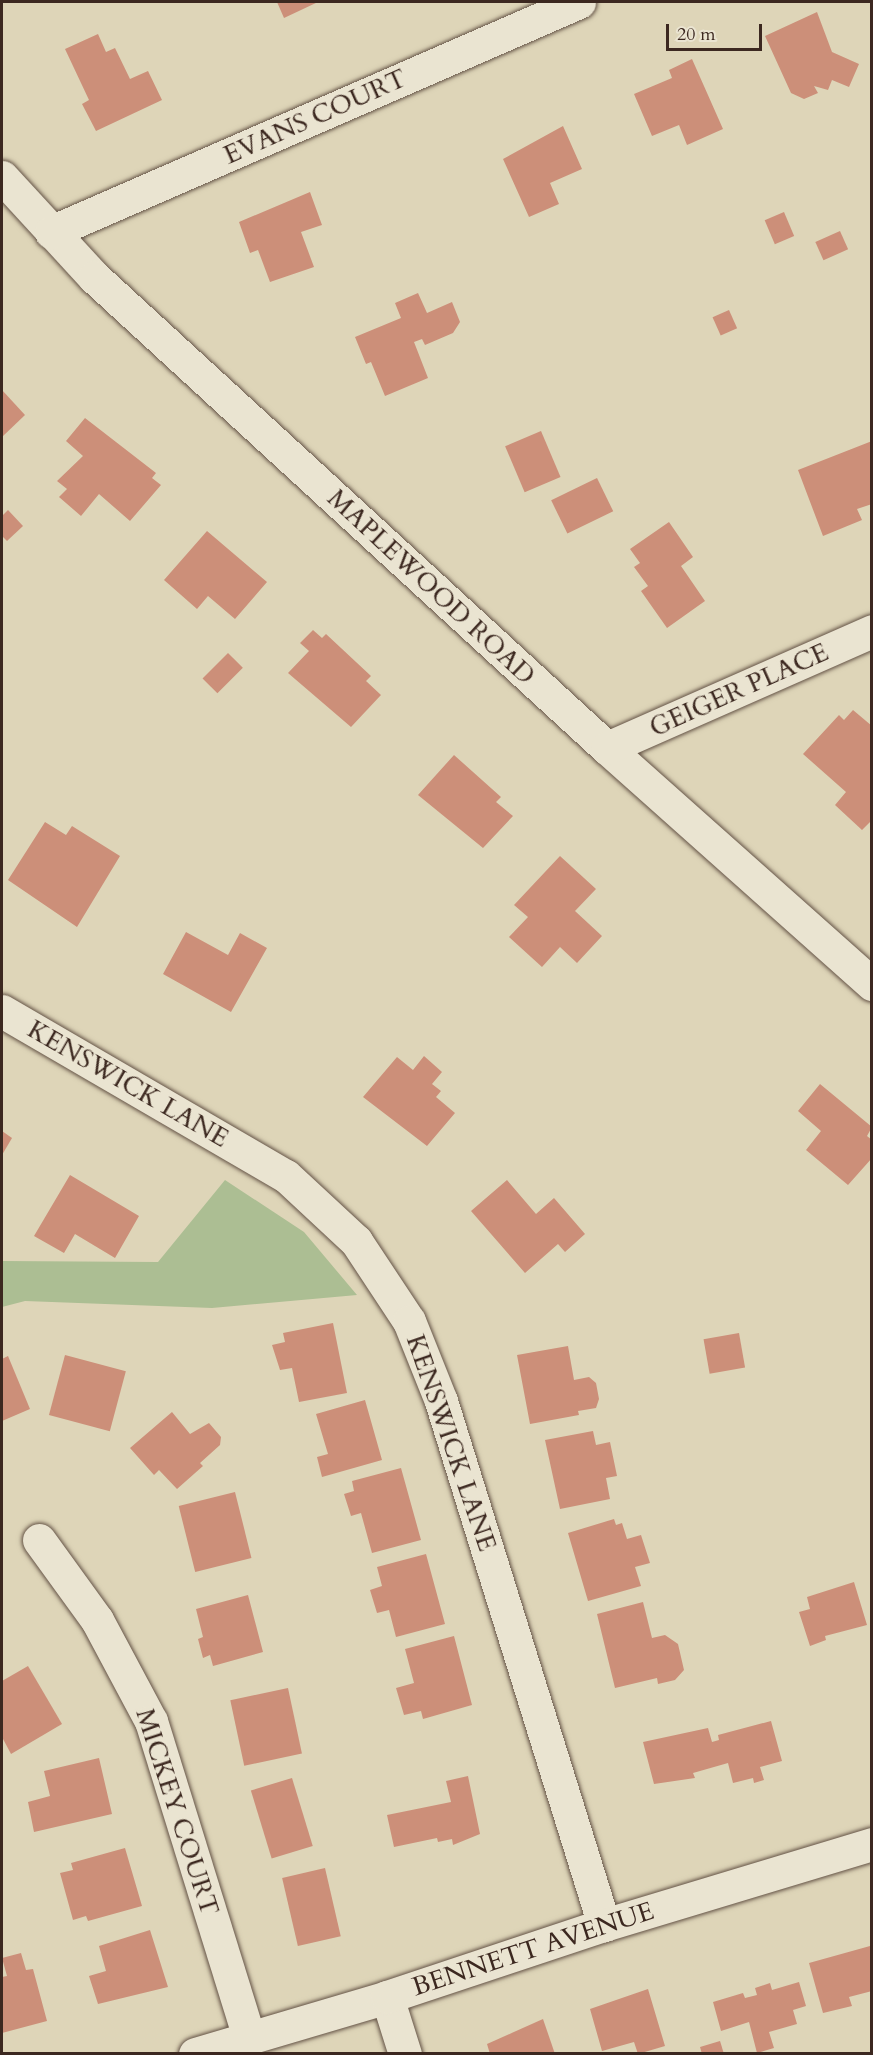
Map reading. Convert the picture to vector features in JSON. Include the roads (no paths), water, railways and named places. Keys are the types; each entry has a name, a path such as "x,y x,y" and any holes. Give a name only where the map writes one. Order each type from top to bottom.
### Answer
{"street":[{"name":"EVANS COURT","path":"51,232 579,2"},
{"name":"MAPLEWOOD ROAD","path":"2,177 94,277 606,748 872,984"},
{"name":"GEIGER PLACE","path":"606,748 872,631"},
{"name":"KENSWICK LANE","path":"2,1011 286,1176 356,1241 409,1321 441,1401 604,1925"},
{"name":"MICKEY COURT","path":"39,1540 97,1620 151,1721 249,2037"},
{"name":"BENNETT AVENUE","path":"195,2054 387,1997 604,1925 872,1844"},
{"path":"387,1997 405,2054"}]}
